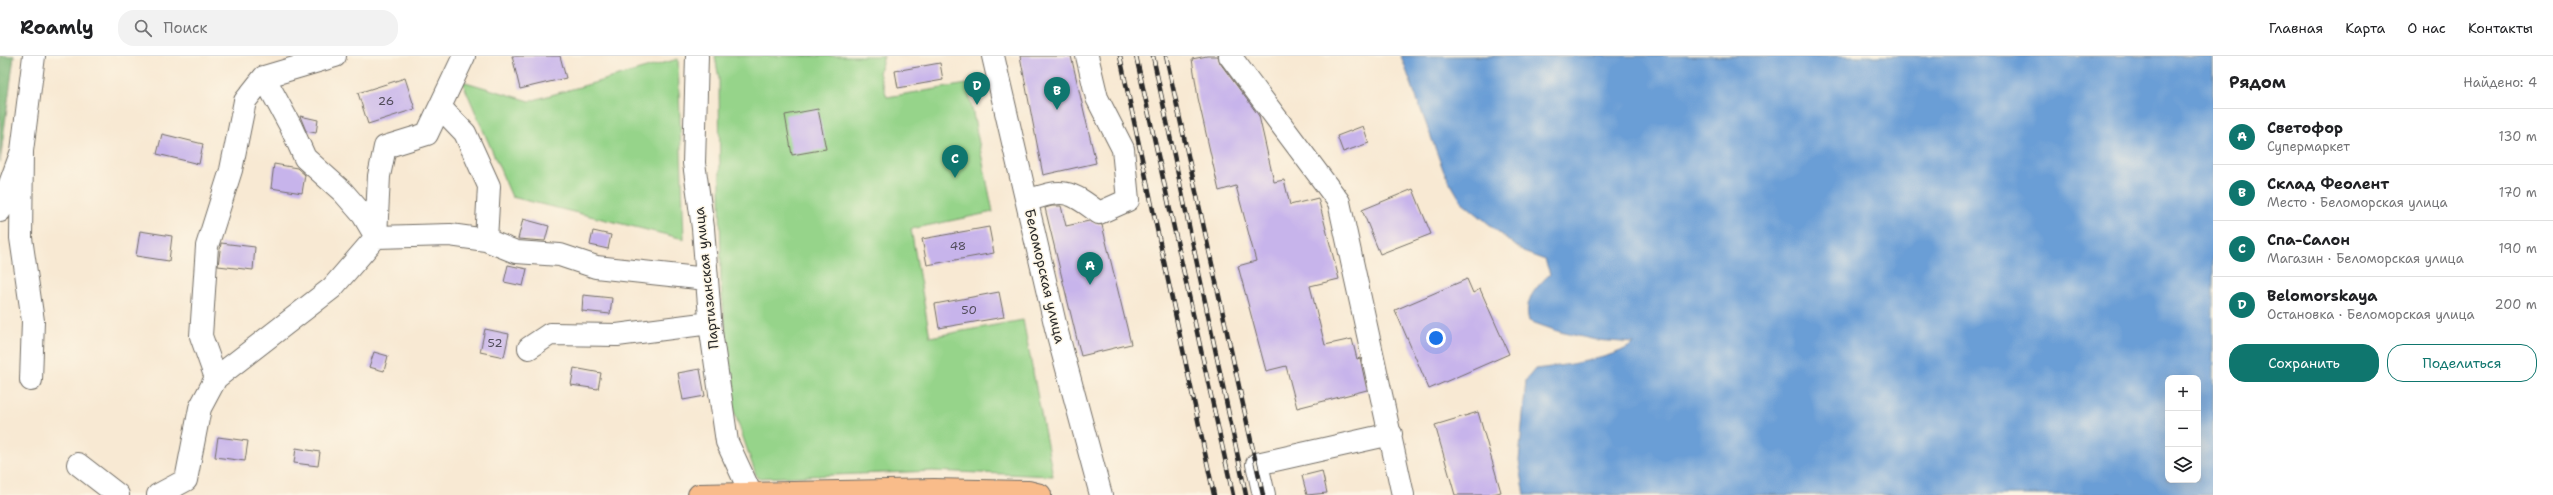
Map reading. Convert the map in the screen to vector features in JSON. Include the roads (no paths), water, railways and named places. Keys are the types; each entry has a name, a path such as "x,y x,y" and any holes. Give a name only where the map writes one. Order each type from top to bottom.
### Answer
{"main road":[{"path":"699,495 934,490 1028,492 1040,495"}],"street":[{"path":"31,380 33,321 21,238 22,151 34,56"},
{"path":"216,378 201,336 207,246 231,170 245,101 264,77 336,56"},
{"path":"158,495 186,480 200,408 216,378 332,288 376,237 379,176 385,147 428,134 464,56"},
{"name":"Партизанская улица","path":"697,56 694,163 707,279 710,323 726,442 751,494"},
{"name":"Беломорская улица","path":"993,56 1056,328 1101,495"},
{"path":"1027,201 1052,192 1075,195 1099,213 1128,200 1123,149 1097,98 1087,56"},
{"path":"1230,56 1339,202 1391,434 1403,495"},
{"path":"264,77 305,158 343,192 363,215 376,237"},
{"path":"440,107 465,133 489,186 486,240"},
{"path":"0,211 22,151"},
{"path":"376,237 450,235 486,240 516,252 560,255 596,267 707,279"},
{"path":"529,348 550,334 617,335 710,323"},
{"path":"1264,495 1257,464 1391,434"},
{"path":"78,464 118,495"}],"water":[{"path":"1401,56 2213,56 2213,495 1525,495 1519,461 1526,380 1535,369 1587,361 1626,349 1634,343 1596,340 1560,332 1529,321 1529,300 1540,284 1550,274 1545,260 1523,252 1461,201 1444,172"}],"railway":[{"path":"1120,56 1214,495"},
{"path":"1136,56 1233,495"},
{"path":"1153,56 1246,495"},
{"path":"1166,56 1263,495"}],"place":[{"name":"Belomorskaya","path":"977,105"},
{"name":"Склад Феолент","path":"1057,110"},
{"name":"Спа-Салон","path":"955,178"},
{"name":"Светофор","path":"1090,285"}]}
